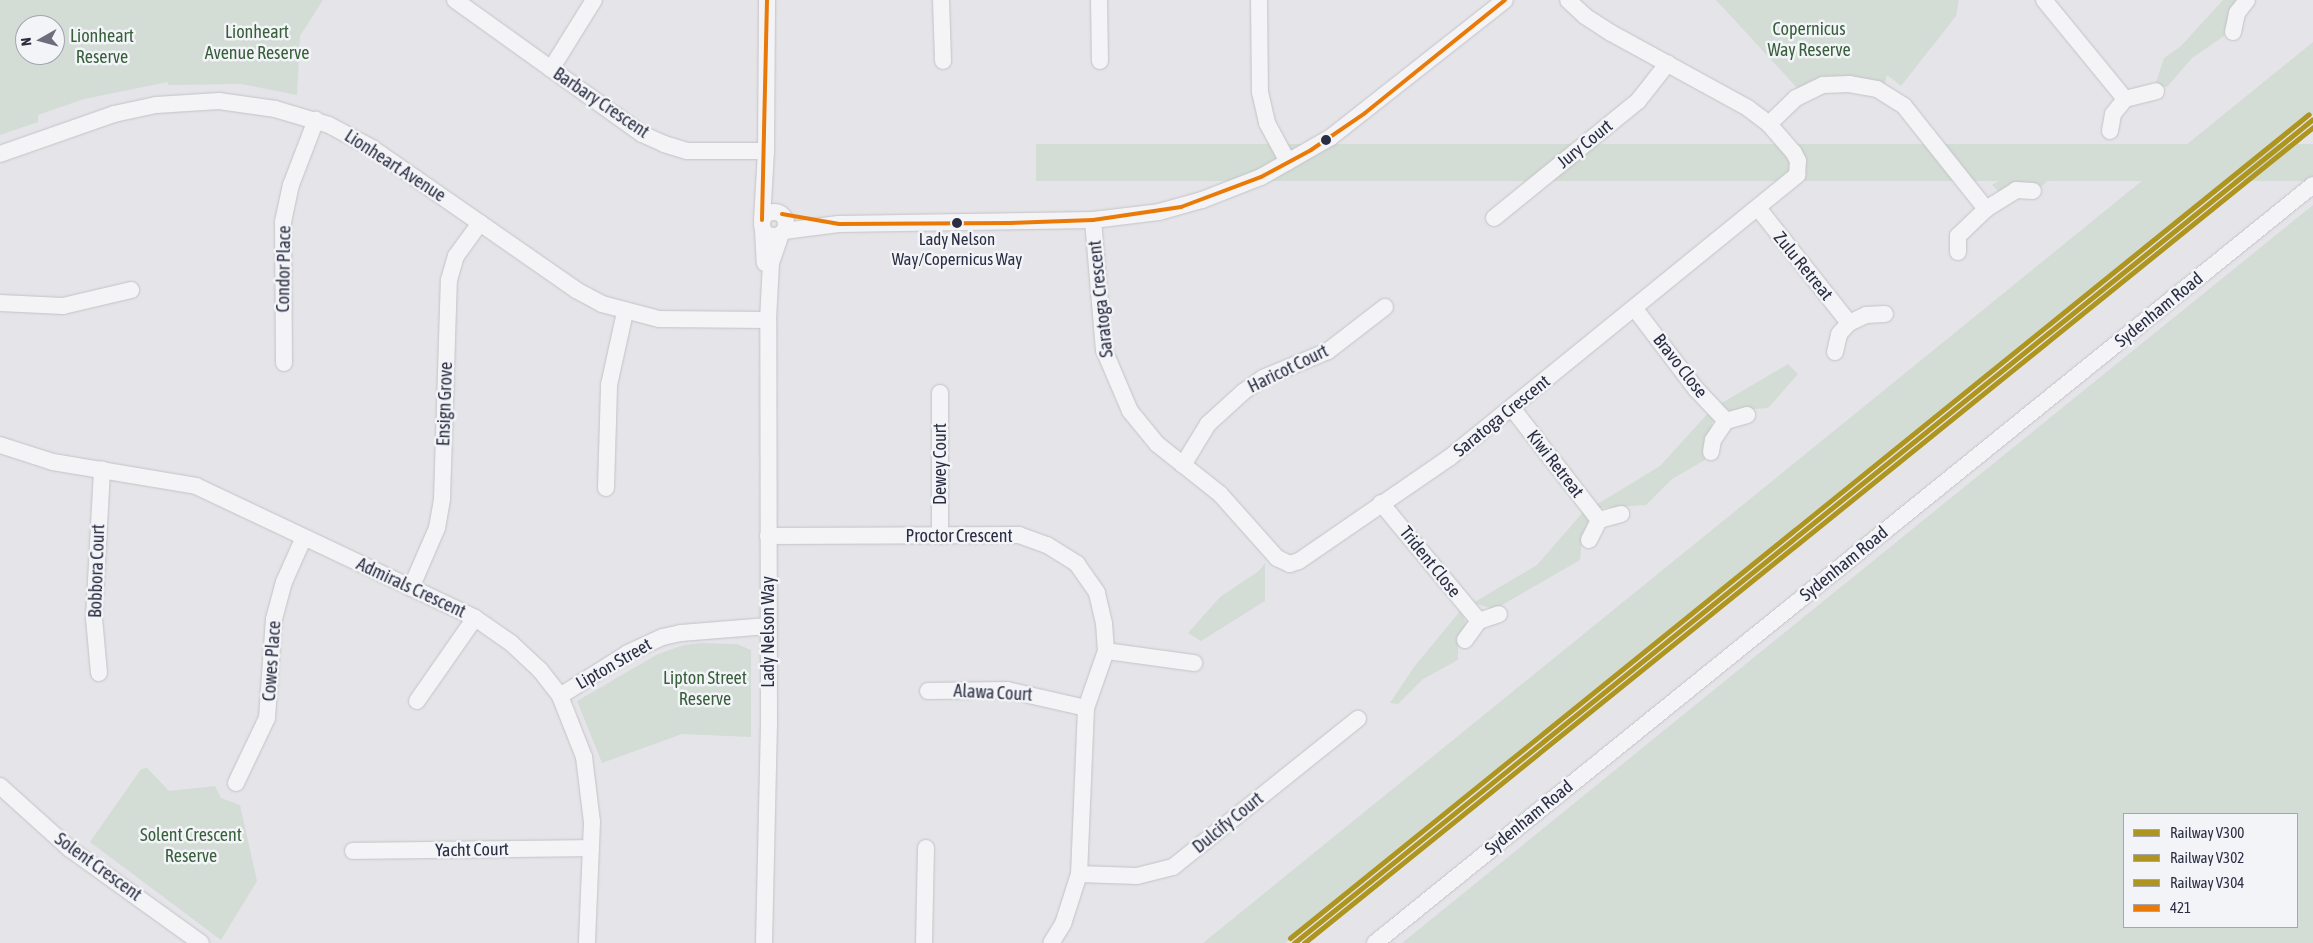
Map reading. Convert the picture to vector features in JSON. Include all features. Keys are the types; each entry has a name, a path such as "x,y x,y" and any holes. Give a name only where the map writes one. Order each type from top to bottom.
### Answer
{"street":[{"name":"Barbary Crescent","path":"455,0 642,134 687,152 766,151"},
{"path":"551,69 594,0"},
{"name":"Lady Nelson Way","path":"767,0 766,170 763,225 766,249 763,284 768,320"},
{"path":"941,0 943,61"},
{"path":"1099,0 1100,61"},
{"path":"1259,0 1260,92 1268,123 1288,162"},
{"path":"839,224 771,212 763,225 771,236 839,224 1093,220 1181,207 1230,190 1288,162 1365,112 1504,0"},
{"name":"Saratoga Crescent","path":"1093,220 1101,327 1110,369 1138,422 1183,465 1226,500 1277,558 1290,564 1299,561 1450,458 1791,181 1799,168 1794,153 1769,124 1741,104 1611,33 1585,16 1568,0"},
{"path":"2044,0 2125,99"},
{"path":"2233,32 2237,13 2246,0"},
{"name":"Jury Court","path":"1494,218 1638,101 1668,63"},
{"path":"1769,124 1796,98 1823,85 1849,84 1876,89 1904,106 1986,209"},
{"path":"2110,131 2113,114 2125,99 2156,91"},
{"name":"Lionheart Avenue","path":"0,154 114,114 172,103 242,103 316,120 372,148 576,290 625,312 659,319 768,320"},
{"name":"Condor Place","path":"284,362 283,222 291,185 316,120"},
{"name":"Lady Nelson Way","path":"766,170 772,200 780,214"},
{"name":"Sydenham Road","path":"1375,943 2313,185"},
{"path":"1958,252 1958,236 1986,209 2016,190 2033,191"},
{"name":"Zulu Retreat","path":"1758,208 1849,323"},
{"path":"780,214 786,224 782,233"},
{"name":"Ensign Grove","path":"411,588 438,528 442,499 449,280 456,256 480,223"},
{"name":"Lady Nelson Way","path":"764,943 768,630 768,320 771,262 782,233"},
{"path":"0,304 63,306 131,290"},
{"name":"Haricot Court","path":"1183,465 1208,424 1242,392 1263,378 1328,351 1385,307"},
{"name":"Bravo Close","path":"1635,308 1696,389 1726,422"},
{"path":"606,488 609,385 625,312"},
{"path":"1835,352 1839,334 1849,323 1866,315 1885,314"},
{"name":"Dewey Court","path":"940,392 940,536"},
{"name":"Kiwi Retreat","path":"1512,408 1599,520"},
{"path":"1711,452 1713,440 1726,422 1747,415"},
{"name":"Admirals Crescent","path":"0,445 53,462 196,486 475,618 524,654 560,696 578,737 589,778 591,848 587,943"},
{"name":"Bobbora Court","path":"99,673 94,618 102,469"},
{"name":"Trident Close","path":"1382,503 1479,621"},
{"path":"1589,540 1599,520 1621,514"},
{"name":"Proctor Crescent","path":"768,536 1019,536 1047,545 1077,564 1097,592 1104,623 1106,651 1086,708 1079,874 1063,924 1051,943"},
{"name":"Cowes Place","path":"236,783 266,718 278,600 304,538"},
{"path":"1465,640 1479,621 1499,614"},
{"path":"417,701 475,618"},
{"name":"Lipton Street","path":"560,696 646,644 680,633 768,630"},
{"path":"1106,651 1194,663"},
{"name":"Alawa Court","path":"928,691 1007,690 1086,708"},
{"name":"Dulcify Court","path":"1079,874 1136,876 1173,866 1361,717"},
{"name":"Solent Crescent","path":"4,797 70,849 201,943"},
{"name":"Yacht Court","path":"353,851 591,848"},
{"path":"924,943 926,848"}],"green space":[{"path":"0,0 323,0 300,36 297,95 241,84 168,85 168,82 84,99 38,115 38,122 0,135"},
{"name":"Copernicus Way Reserve","path":"1716,0 1959,0 1956,16 1901,86 1887,75 1884,87 1799,90"},
{"path":"2223,0 2236,0 2224,36 2192,58 2167,87 2155,85 2164,58 2181,46"},
{"path":"2313,42 2313,115 1285,943 1203,943"},
{"path":"1036,144 2313,144 2313,181 1036,181"},
{"path":"2058,146 2075,167 2071,173 2062,167 2041,187 2021,182 2001,194 1992,185"},
{"path":"2313,205 2313,943 1402,943 1821,603"},
{"path":"1788,364 1798,374 1768,408 1730,411 1720,404"},
{"path":"1710,411 1714,419 1706,440 1705,460 1672,479 1646,505 1599,508 1596,505 1660,466"},
{"path":"1584,511 1589,519 1582,538 1580,560 1495,609 1473,603 1537,565"},
{"path":"1265,563 1265,601 1201,641 1188,633 1220,597 1259,571"},
{"path":"1461,610 1466,624 1458,648 1458,660 1423,679 1398,704 1390,703 1414,667"},
{"name":"Lipton Street Reserve","path":"701,643 737,644 751,650 751,737 682,734 602,763 577,701 658,654 684,645"},
{"name":"Solent Crescent Reserve","path":"147,768 169,791 215,786 221,798 240,805 257,881 221,940 90,842 141,769"}],"rail line":[{"name":"V304","path":"1290,938 2309,114"},
{"name":"V300","path":"1294,943 2313,119"},
{"name":"V302","path":"1304,943 2313,127"}],"transit line":[{"name":"421","path":"762,220 767,0"},
{"name":"421","path":"782,214 839,224 1010,223 1093,220 1181,207 1261,177 1311,150 1365,113 1505,0"}],"place":[{"name":"Lady Nelson Way/Copernicus Way","path":"957,223"}],"park label":[{"name":"Lionheart Avenue Reserve","path":"257,43"},
{"name":"Lionheart Reserve","path":"102,47"}]}
